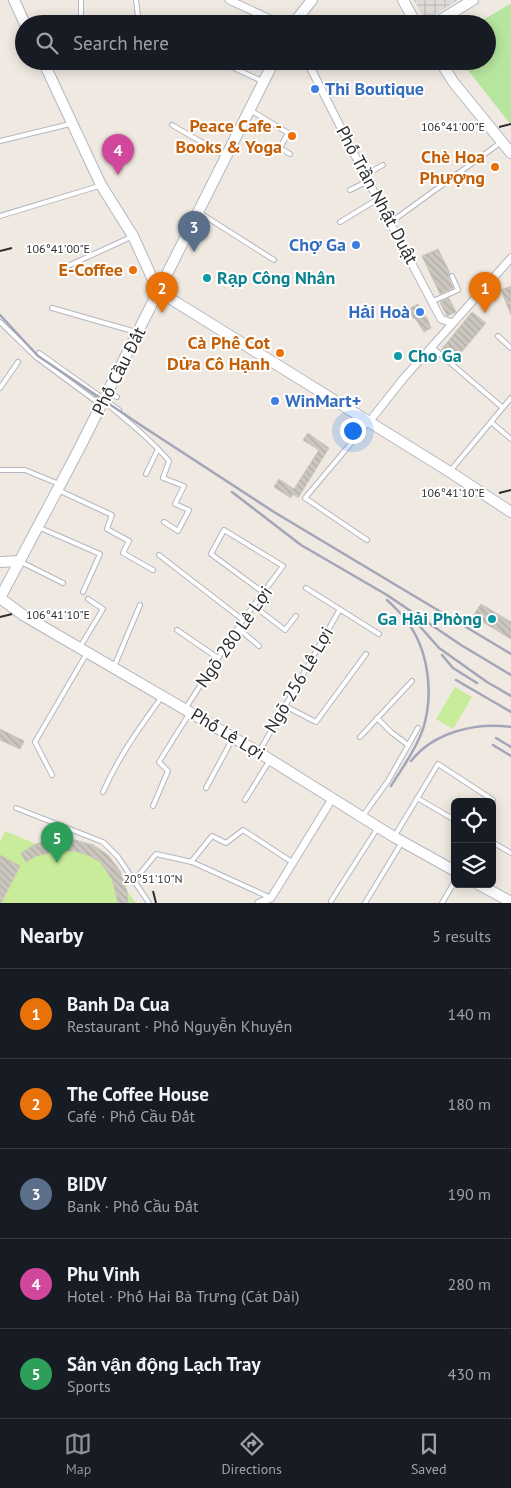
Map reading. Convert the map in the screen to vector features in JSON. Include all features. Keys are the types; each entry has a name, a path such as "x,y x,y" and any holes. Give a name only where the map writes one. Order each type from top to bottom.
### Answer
{"main road":[{"path":"14,0 21,15"},
{"path":"300,15 312,0"},
{"path":"404,0 412,15"},
{"path":"449,15 473,0"},
{"path":"47,70 101,185 133,236 158,291 450,472 511,512"},
{"name":"Phố Cầu Đất","path":"0,599 108,398 158,291 270,70"},
{"path":"446,70 454,83 511,153"},
{"path":"0,562 19,561"},
{"name":"Phố Lê Lợi","path":"0,599 24,615 258,752 332,799 451,870"},
{"path":"485,888 508,902"}],"street":[{"path":"229,0 262,15"},
{"name":"Phố Trần Nhật Duật","path":"312,70 366,178 433,301 444,331"},
{"path":"369,422 403,379 433,348 444,331 511,258"},
{"path":"441,319 452,323"},
{"path":"261,903 271,898 332,799"}],"lane":[{"path":"81,0 81,15"},
{"path":"136,0 138,15"},
{"path":"238,70 264,82"},
{"path":"250,110 288,133 280,148 290,154"},
{"path":"0,141 72,123"},
{"path":"172,125 226,156"},
{"path":"391,222 502,141"},
{"path":"350,190 384,165"},
{"path":"0,216 101,185"},
{"path":"340,222 378,199"},
{"path":"198,212 274,260"},
{"path":"70,265 133,236"},
{"path":"433,301 458,290 452,276"},
{"path":"52,308 138,332"},
{"path":"0,322 36,357 108,398"},
{"path":"498,336 511,348"},
{"path":"433,348 503,408"},
{"path":"39,352 108,398 119,410"},
{"path":"0,388 18,362"},
{"path":"108,398 107,404 158,449 168,461 162,478 184,486 175,504 189,510 178,530 164,522"},
{"path":"450,472 511,398"},
{"path":"367,540 305,498 369,422"},
{"path":"491,422 511,439"},
{"path":"146,474 158,449"},
{"path":"0,470 25,470 47,478 59,488 112,515 107,530 129,541 123,553 153,570"},
{"path":"38,527 100,554 83,592"},
{"name":"Ngõ 280 Lê Lợi","path":"153,806 168,771 159,762 187,710 243,620 264,593 283,566 224,530 211,554 264,593"},
{"path":"160,555 243,620"},
{"path":"19,561 63,583"},
{"path":"306,588 379,634"},
{"path":"52,776 35,742 103,609 88,599"},
{"path":"114,667 140,605"},
{"path":"254,606 285,630 296,616"},
{"name":"Ngõ 256 Lê Lợi","path":"258,752 340,608"},
{"path":"238,628 259,646"},
{"path":"177,630 218,658"},
{"path":"285,706 316,722 366,654"},
{"path":"360,737 412,682"},
{"path":"103,792 115,765 163,696"},
{"path":"377,718 408,745"},
{"path":"362,817 388,780 418,728"},
{"path":"206,788 233,738"},
{"path":"245,800 270,760"},
{"path":"365,903 417,798 438,764 490,798"},
{"path":"417,798 451,818"},
{"path":"16,808 103,842 118,856 149,903"},
{"path":"331,901 378,827"},
{"path":"191,862 212,836 226,843 243,830 293,862"},
{"path":"494,843 511,853"},
{"path":"134,881 156,854 191,862 271,898"},
{"path":"442,903 451,888"}],"green space":[{"path":"511,5 511,125 468,70 496,70 496,15 491,15"},
{"path":"455,687 472,697 453,729 436,719"},
{"path":"5,831 36,844 54,839 75,840 93,845 120,871 127,891 136,903 0,903 0,842"}],"shaded area":[{"path":"414,0 458,0 436,14 422,14"}],"building":[{"path":"438,249 450,273 448,277 453,288 440,294 422,256"},
{"path":"511,286 511,315 501,290"},
{"path":"449,298 456,312 447,316 440,302"},
{"path":"418,304 431,328 424,332 409,309"},
{"path":"472,312 486,323 454,361 441,350"},
{"path":"308,433 329,448 298,498 293,494 291,498 274,487 279,479 294,489 319,450 303,440"},
{"name":"Ga Hải Phòng","path":"481,604 511,622 511,639 473,616"},
{"path":"0,729 24,741 20,749 0,740"},
{"path":"54,839 75,840 93,845 108,855 120,871 127,891 128,903 118,903 112,879 100,862 90,856 75,851 56,851 36,856 26,862 21,853 36,844"},
{"path":"0,855 20,866 1,903 0,903"}],"railway":[{"path":"0,315 38,356 139,424 274,512 511,654"},
{"path":"232,492 301,545 387,595 461,645 511,675"},
{"path":"387,600 404,617 414,632 424,658 429,687 426,715 420,737 413,752 391,786"},
{"path":"409,614 439,648 487,682 511,696"},
{"path":"442,655 453,668 477,683"},
{"path":"456,680 511,712"},
{"path":"411,761 431,743 457,731 484,726 511,727"},
{"path":"496,738 511,747"},
{"path":"493,745 511,756"}],"place":[{"name":"Thi Boutique","path":"315,89"},
{"name":"Peace Cafe - Books & Yoga","path":"292,136"},
{"name":"Chè Hoa Phượng","path":"495,167"},
{"name":"Phu Vinh","path":"118,175"},
{"name":"Chợ Ga","path":"356,245"},
{"name":"BIDV","path":"194,252"},
{"name":"E-Coffee","path":"133,270"},
{"name":"Rạp Công Nhân","path":"207,278"},
{"name":"Hải Hoà","path":"420,312"},
{"name":"The Coffee House","path":"162,313"},
{"name":"Banh Da Cua","path":"485,313"},
{"name":"Cà Phê Cot Dửa Cô Hạnh","path":"280,353"},
{"name":"Cho Ga","path":"398,356"},
{"name":"WinMart+","path":"275,401"},
{"name":"Ga Hải Phòng","path":"492,619"},
{"name":"Sân vận động Lạch Tray","path":"57,863"}]}
